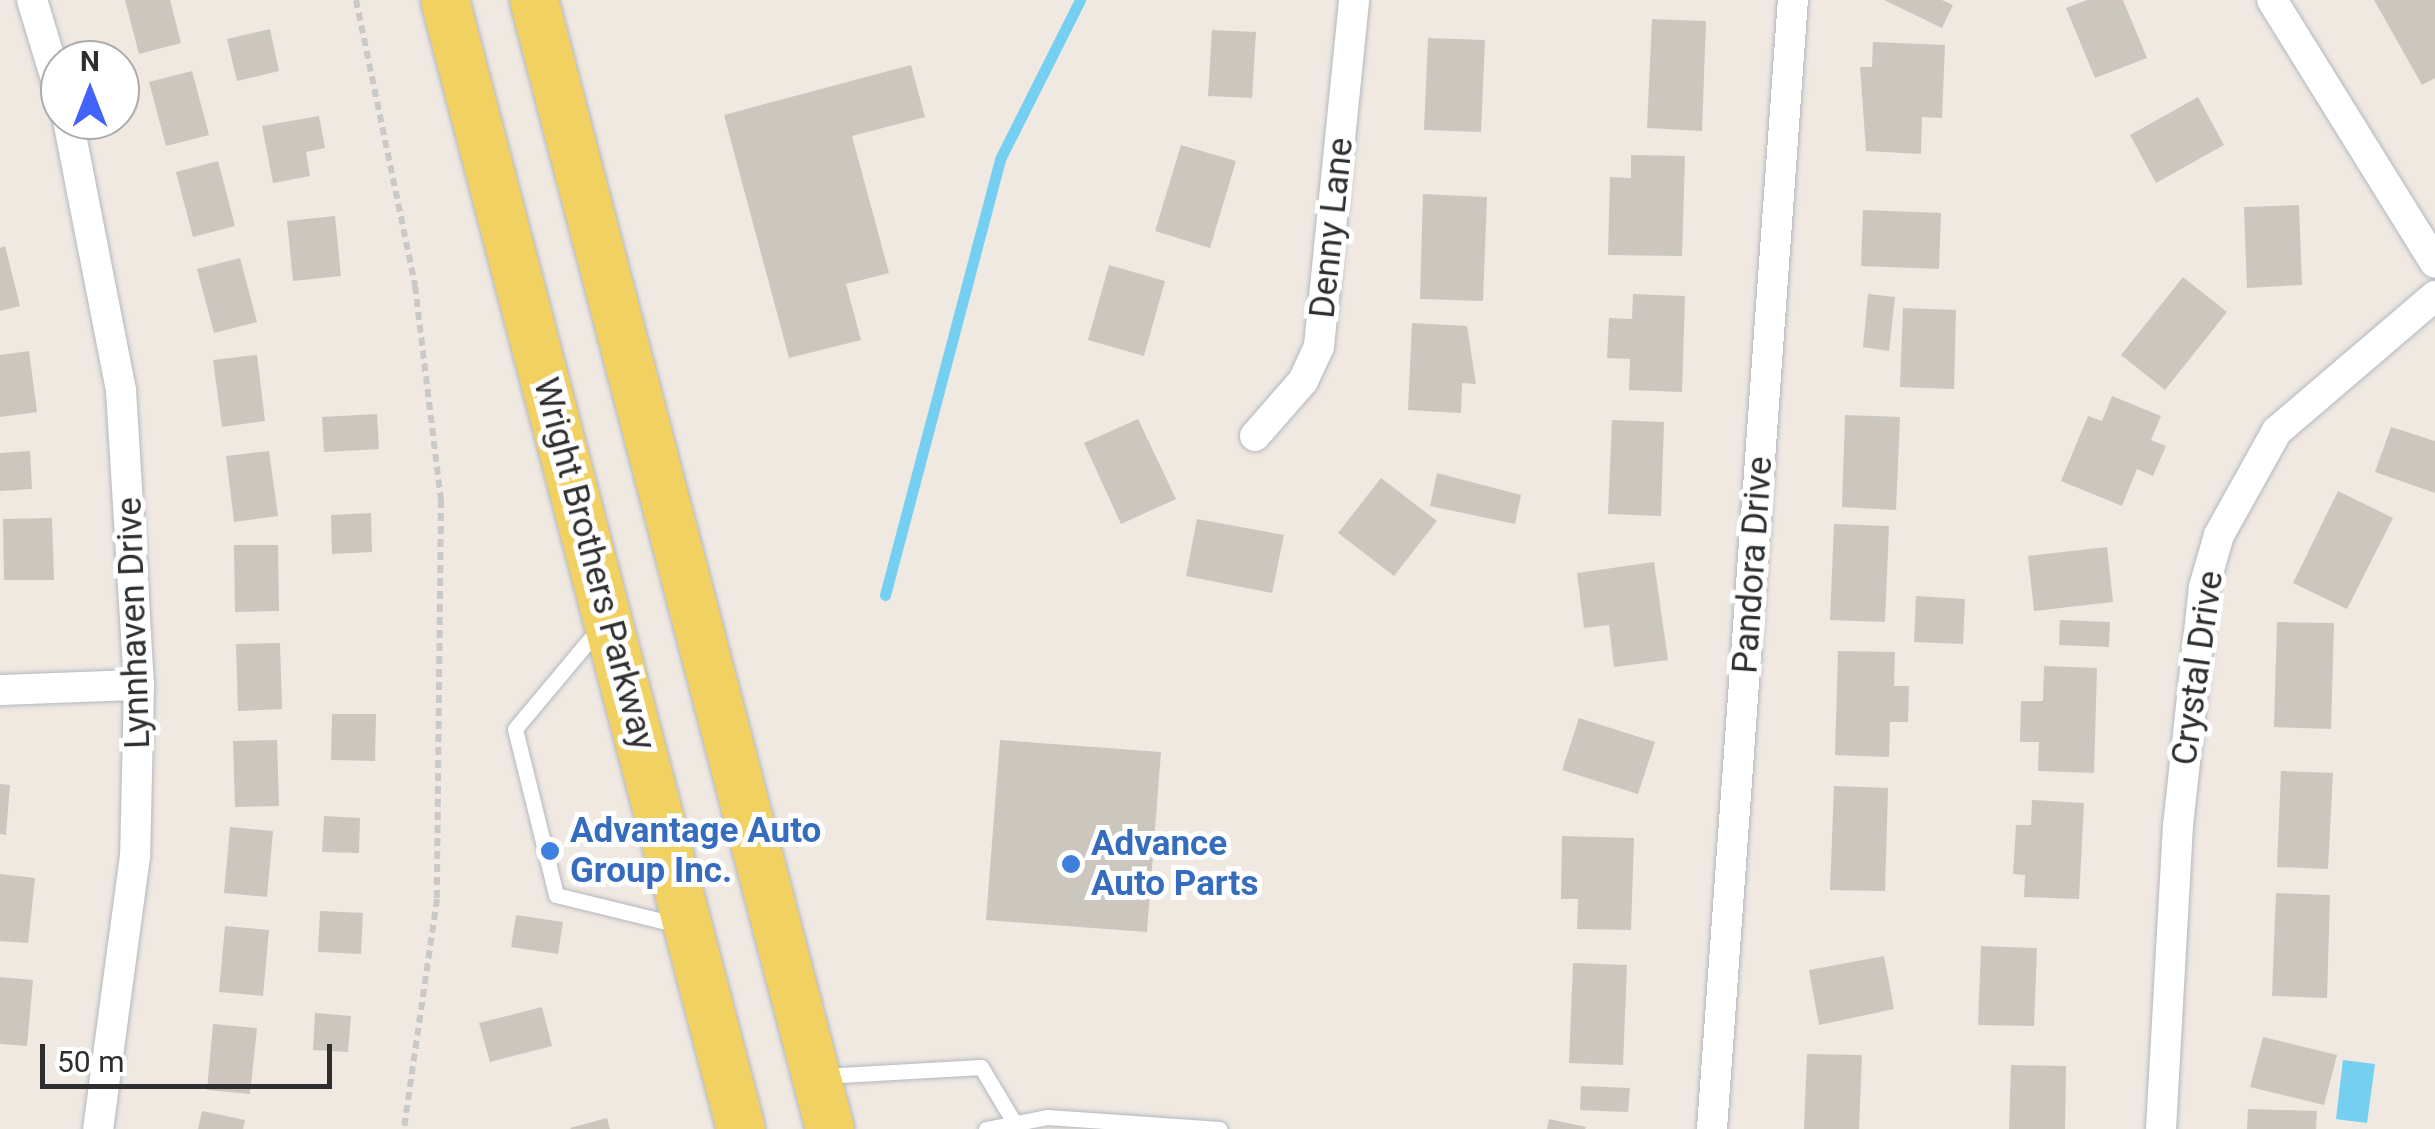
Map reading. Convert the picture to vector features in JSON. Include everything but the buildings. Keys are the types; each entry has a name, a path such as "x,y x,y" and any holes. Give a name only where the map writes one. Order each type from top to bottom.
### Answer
{"main road":[{"name":"Wright Brothers Parkway","path":"445,0 741,1129"},
{"path":"534,0 830,1129"}],"street":[{"path":"32,0 44,40"},
{"name":"Denny Lane","path":"1255,436 1303,381 1319,346 1354,0"},
{"name":"Pandora Drive","path":"1712,1129 1793,0"},
{"path":"2272,0 2435,263"},
{"name":"Lynnhaven Drive","path":"72,140 121,390 139,684 135,856 98,1129"},
{"name":"Crystal Drive","path":"2161,1129 2180,808 2204,587 2219,535 2277,431 2435,296"},
{"path":"0,690 139,684"}],"lane":[{"path":"608,618 514,729 556,895 688,927"},
{"path":"816,1076 982,1067 1017,1126"},
{"path":"986,1129 1220,1129"}],"path":[{"path":"356,0 412,267 440,500 436,898 404,1129"}],"water":[{"path":"2343,1060 2375,1064 2367,1123 2336,1119"}],"waterway":[{"path":"885,595 1000,159 1080,0"}],"place":[{"name":"Advantage Auto Group Inc.","path":"550,851"},
{"name":"Advance Auto Parts","path":"1071,864"}]}
